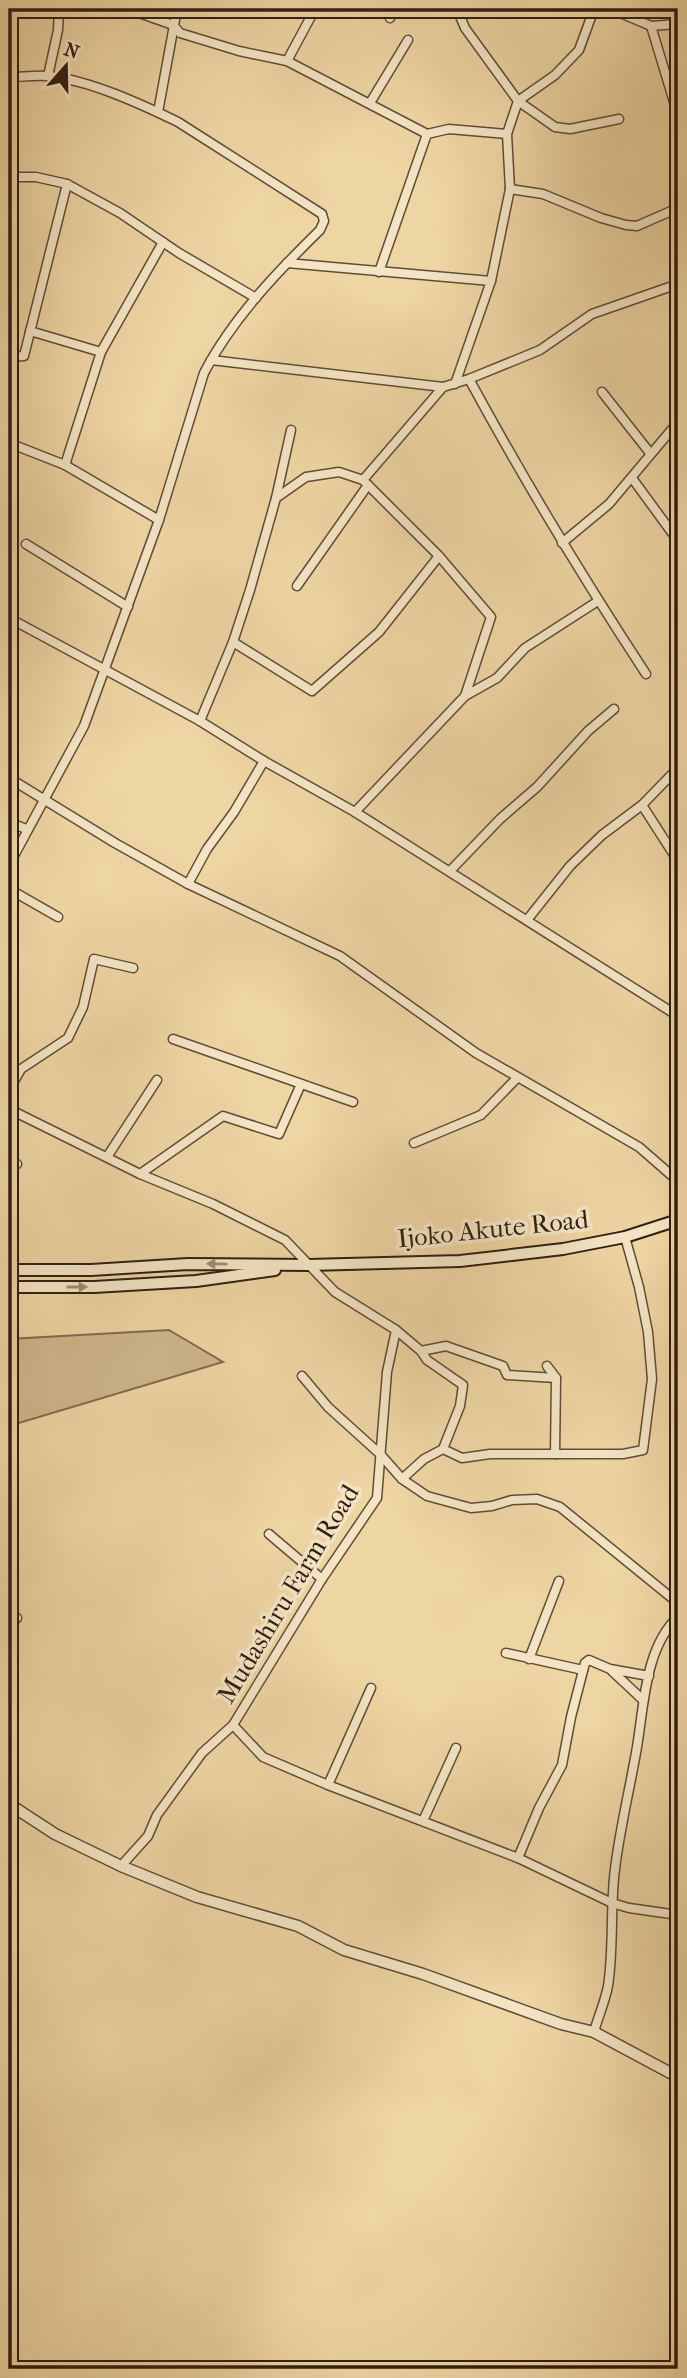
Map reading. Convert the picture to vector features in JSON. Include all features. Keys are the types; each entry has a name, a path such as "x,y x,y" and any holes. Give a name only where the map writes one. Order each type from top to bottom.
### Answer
{"main road":[{"name":"Ijoko Akute Road","path":"9,1270 90,1270 188,1264 309,1265 460,1261 563,1249 625,1237 678,1220"},
{"name":"Ijoko Akute Road","path":"9,1287 94,1287 197,1281 309,1265"}],"street":[{"path":"48,76 58,30 59,9"},
{"path":"128,9 173,25 180,33 239,51 287,61 427,134 449,128 507,134"},
{"path":"159,112 177,9"},
{"path":"287,61 315,9"},
{"path":"390,18 394,9"},
{"path":"457,9 465,28 518,101 555,127 561,129 619,119"},
{"path":"455,384 491,281 510,189 507,134 518,101 555,75 579,50 594,9"},
{"path":"611,9 651,26 678,24"},
{"path":"651,26 674,102"},
{"path":"370,103 408,40"},
{"path":"9,77 48,76 96,89 159,112 322,214 324,221 320,230 256,298 211,360 199,388 159,520 84,726 9,865"},
{"path":"379,272 427,134"},
{"path":"9,177 36,177 67,184 120,212 163,242 256,298"},
{"path":"9,357 24,356 67,184"},
{"path":"510,189 543,194 601,218 626,225 637,226 678,208"},
{"path":"65,465 101,352 163,242"},
{"path":"287,263 491,281"},
{"path":"211,360 443,387 540,350 592,314 678,284"},
{"path":"30,331 101,352"},
{"path":"469,379 562,543 646,674"},
{"path":"297,586 365,483 443,387"},
{"path":"602,392 650,453"},
{"path":"562,543 609,504 678,422"},
{"path":"200,722 233,642 250,590 292,429"},
{"path":"9,443 65,465 159,520"},
{"path":"276,498 306,477 339,472 365,483 439,556 491,617 465,696"},
{"path":"632,478 678,541"},
{"path":"26,544 128,607"},
{"path":"233,642 312,691 379,632 439,556"},
{"path":"355,812 465,696 497,678 525,648 598,601"},
{"path":"9,618 105,668 355,812 678,1016"},
{"path":"450,871 500,819 537,787 588,731 614,709"},
{"path":"188,884 207,849 234,812 264,761"},
{"path":"527,920 570,866 601,835 642,805 678,768"},
{"path":"9,778 188,884 340,956 476,1053 639,1147 678,1181"},
{"path":"642,805 678,861"},
{"path":"9,822 26,830"},
{"path":"9,889 58,917"},
{"path":"9,1090 21,1069 68,1038 83,1007 94,958 133,968"},
{"path":"173,1039 353,1102"},
{"path":"414,1143 481,1115 517,1078"},
{"path":"107,1157 157,1080"},
{"path":"140,1174 223,1116 279,1133 301,1084"},
{"path":"9,1106 17,1113 140,1174 213,1204 285,1240 335,1292 396,1329 421,1351 427,1360 463,1385 460,1406 443,1449 424,1459 402,1479"},
{"path":"443,1449 462,1458 490,1454 623,1454 643,1450 652,1379 648,1332 625,1237"},
{"name":"Mudashiru Farm Road","path":"121,1866 148,1836 157,1815 202,1753 233,1725 323,1579 377,1498 387,1372 396,1329"},
{"path":"421,1351 446,1346 503,1367 507,1375 556,1378"},
{"path":"547,1366 556,1378 555,1454"},
{"path":"302,1376 328,1407 380,1454 402,1479 427,1496 471,1508 512,1500 537,1499 560,1507 678,1603"},
{"path":"269,1534 323,1579"},
{"path":"529,1658 559,1581"},
{"path":"594,2032 608,1987 612,1903 624,1805 637,1747 643,1700 658,1648 678,1617"},
{"path":"9,1624 17,1618"},
{"path":"506,1653 583,1670"},
{"path":"518,1858 539,1808 562,1765 583,1670 589,1660 610,1670 649,1676"},
{"path":"610,1670 643,1700"},
{"path":"328,1785 372,1688"},
{"path":"233,1725 263,1757 328,1785 518,1858 612,1903 678,1915"},
{"path":"423,1821 456,1748"},
{"path":"9,1804 55,1834 121,1866 197,1896 298,1926 344,1950 423,1974 561,2024 594,2032 677,2076 675,2016"}],"shaded area":[{"path":"169,1330 223,1362 9,1426 9,1339"}]}
